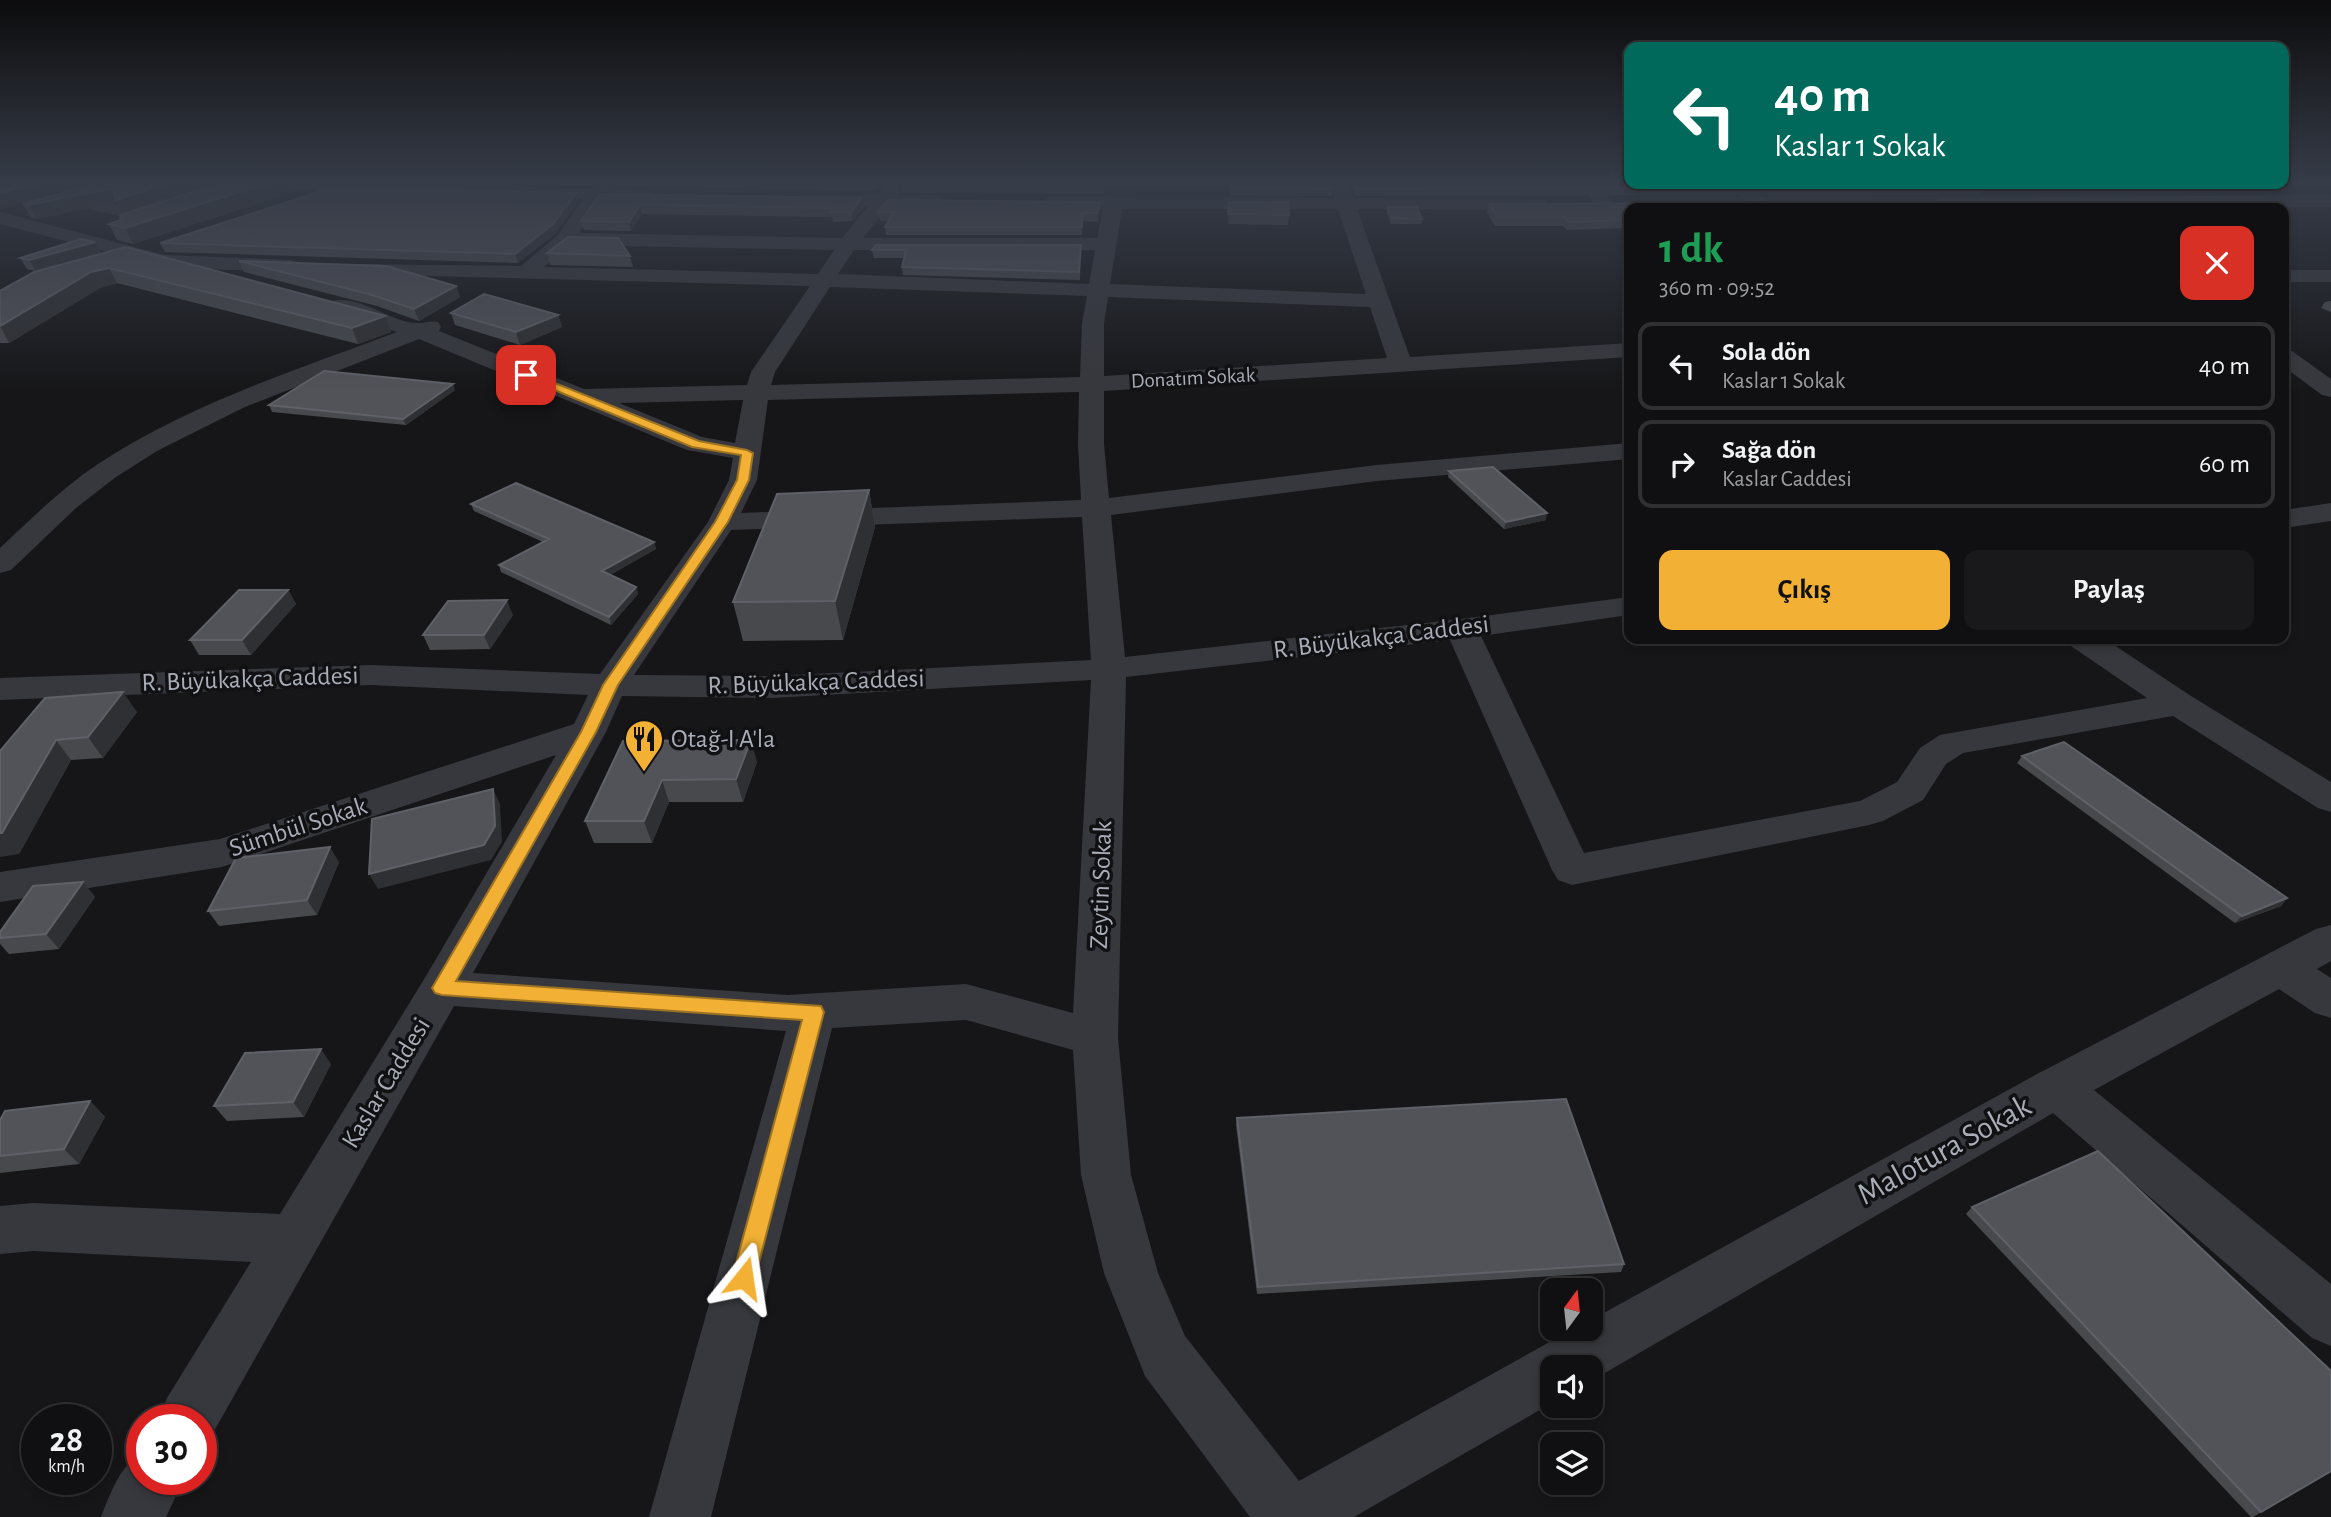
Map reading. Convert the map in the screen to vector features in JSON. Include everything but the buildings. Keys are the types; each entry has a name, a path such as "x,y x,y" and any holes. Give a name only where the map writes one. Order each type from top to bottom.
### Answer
{"street":[{"path":"94,264 134,253"},
{"path":"192,253 260,286"},
{"path":"243,253 319,267 824,280 1379,301"},
{"path":"489,294 522,274 548,253"},
{"name":"Kaslar Caddesi","path":"197,1404 442,988 588,732 610,685 722,522 743,480 756,395 763,372 842,253"},
{"name":"Zeytin Sokak","path":"1105,253 1093,323 1091,444 1109,669 1095,1038 1106,1175 1131,1273 1165,1356 1288,1517"},
{"path":"1362,253 1401,366"},
{"path":"2289,276 2331,276"},
{"path":"314,300 432,326 579,397 696,444 747,453"},
{"path":"0,564 66,502 106,471 148,444 236,402 432,326"},
{"name":"Donatım Sokak","path":"579,397 756,395 1092,384 1401,366 1624,349"},
{"path":"2289,360 2331,390"},
{"path":"722,522 1096,508 1377,473 1624,451"},
{"path":"2289,518 2331,512"},
{"name":"R. Büyükakça Caddesi","path":"0,689 371,675 610,685 772,687 1109,669 1461,629 1624,607"},
{"path":"1461,629 1572,870 1869,812 1910,791 1933,756 1953,743 1978,736 2179,704"},
{"path":"2090,644 2179,704 2331,799"},
{"name":"Sümbül Sokak","path":"0,887 222,853 588,732"},
{"name":"Malotura Sokak","path":"1582,1355 2056,1087 2331,941"},
{"path":"2281,968 2331,1000"},
{"path":"442,988 788,1013 966,1002 1095,1038"},
{"path":"680,1517 814,1012"},
{"path":"2056,1087 2331,1319"},
{"path":"0,1230 33,1227 293,1239"},
{"path":"1295,1517 1540,1378"},
{"path":"132,1517 145,1495"}],"place":[{"name":"Otağ-I A'la","path":"644,773"}],"route":[{"path":"526,375 696,444 747,453 743,480 722,522 610,685 588,732 442,988 788,1013 814,1012 744,1278"}]}
